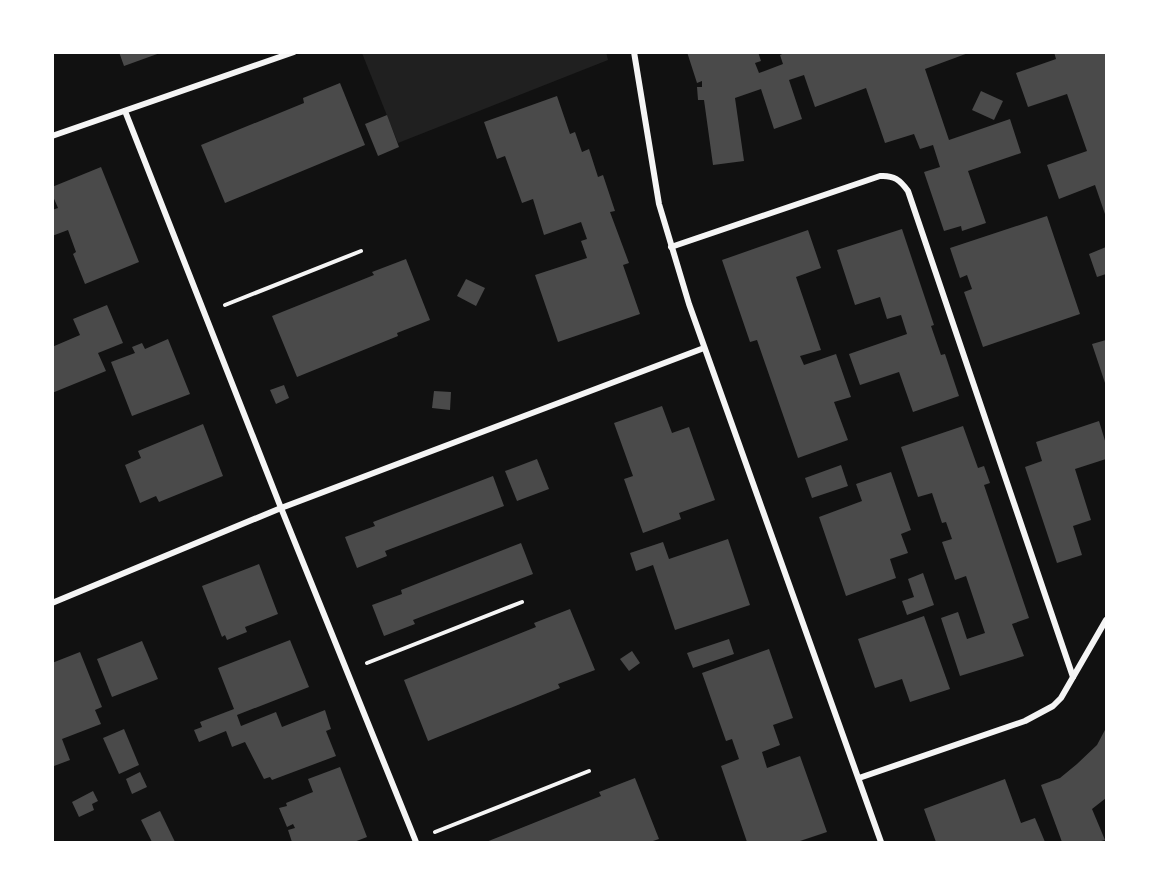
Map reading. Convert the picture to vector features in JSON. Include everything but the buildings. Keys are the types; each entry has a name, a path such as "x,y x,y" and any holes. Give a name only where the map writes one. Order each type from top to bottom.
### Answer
{"street":[{"path":"52,136 294,52"},
{"path":"634,52 651,164 671,247 704,348 881,843"},
{"path":"125,111 281,508 416,841"},
{"path":"671,247 880,176 891,175 901,181 908,191 1073,676"},
{"path":"52,603 281,508 704,348"},
{"path":"859,778 1025,721 1053,706 1061,698 1107,620"}],"path":[{"path":"205,313 361,251"},
{"path":"347,672 522,602"},
{"path":"416,841 589,771"}],"shaded area":[{"path":"606,52 608,60 398,143 362,53"}]}
